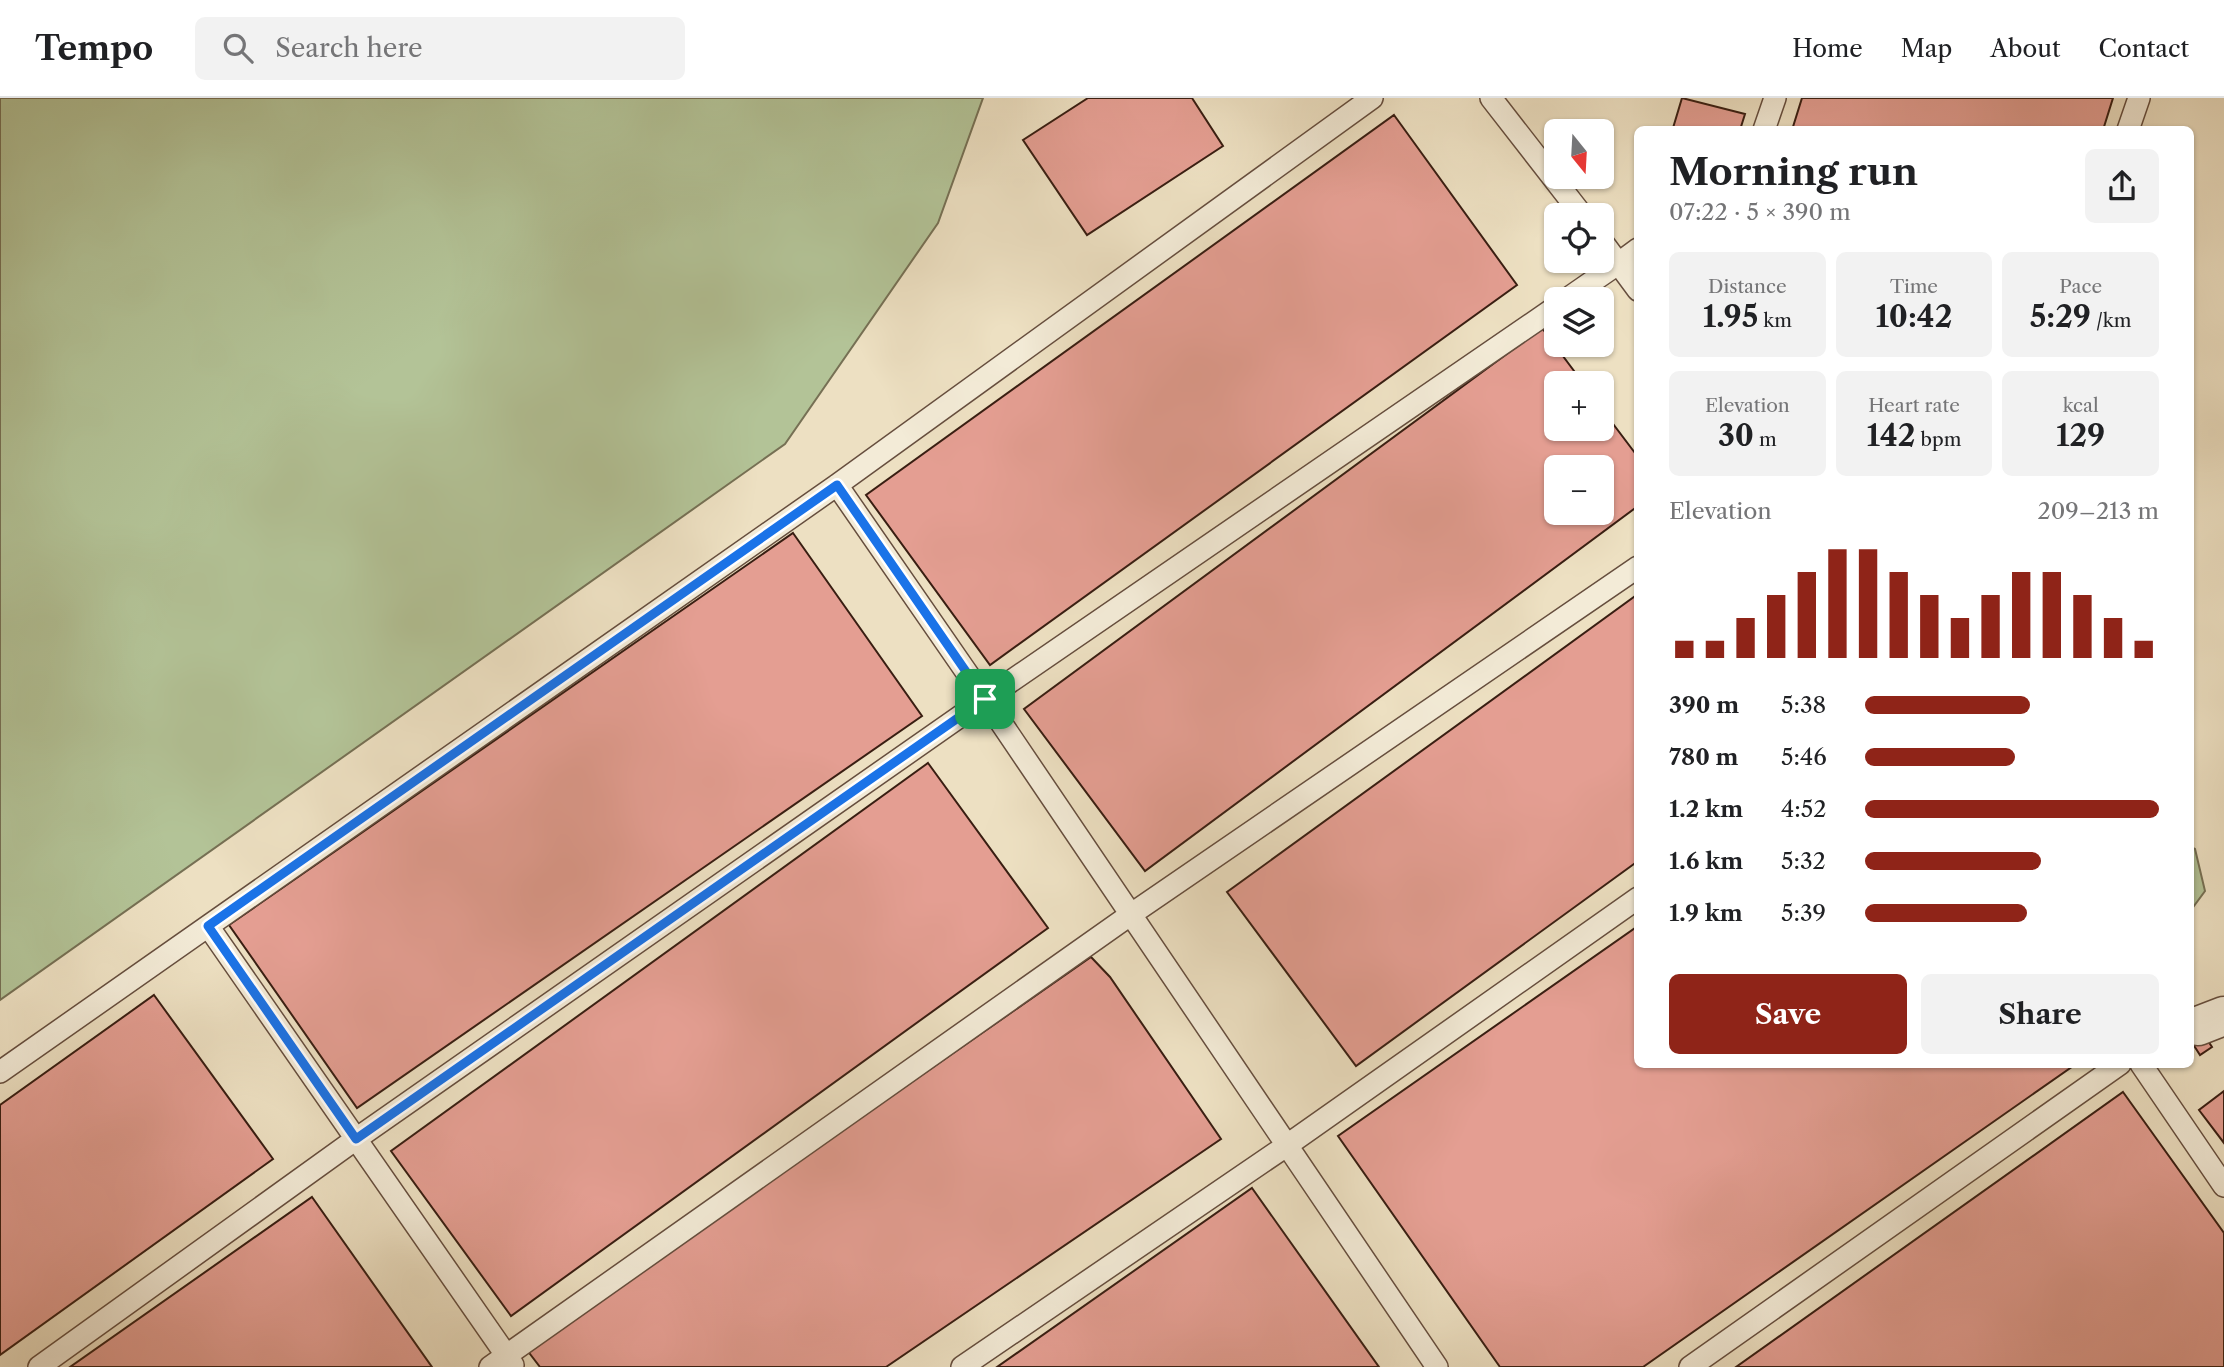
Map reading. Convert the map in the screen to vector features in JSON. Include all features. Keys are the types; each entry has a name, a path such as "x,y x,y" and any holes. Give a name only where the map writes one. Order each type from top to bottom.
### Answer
{"lane":[{"path":"0,1072 837,485 1372,98"},
{"path":"1491,98 1573,203"},
{"path":"1765,126 1774,98"},
{"path":"2130,126 2139,98"},
{"path":"1588,287 1629,264 1614,251"},
{"path":"39,1367 356,1139 985,699 1544,315"},
{"path":"837,485 1437,1367"},
{"path":"208,926 356,1139 504,1363 1130,915 1634,570"},
{"path":"962,1367 1286,1146 1634,901"},
{"path":"1690,1367 2114,1068"},
{"path":"2144,1068 2224,1186"}],"green space":[{"path":"0,98 983,98 938,223 785,444 0,1000"},
{"path":"2194,848 2195,849 2205,891 2194,906"}],"building":[{"path":"1088,98 1192,98 1223,146 1087,235 1023,140"},
{"path":"1682,98 1745,114 1741,126 1674,126"},
{"path":"1802,98 2113,98 2104,126 1793,126"},
{"path":"1394,115 1517,285 990,665 866,495"},
{"path":"1542,328 1544,357 1564,357 1574,371 1544,371 1544,441 1614,441 1614,425 1634,452 1634,509 1614,524 1614,455 1544,455 1544,525 1612,525 1145,871 1024,709"},
{"path":"793,533 922,716 357,1108 229,925"},
{"path":"1634,597 1634,864 1356,1066 1227,892"},
{"path":"928,763 1048,928 511,1316 391,1151"},
{"path":"1634,929 1634,1068 2070,1068 1643,1367 1500,1367 1338,1136"},
{"path":"1091,957 1110,977 1221,1139 886,1367 540,1367 527,1350"},
{"path":"154,995 273,1159 0,1355 0,1105"},
{"path":"2194,1020 2212,1047 2200,1055 2194,1046"},
{"path":"2224,1091 2224,1143 2199,1110"},
{"path":"2123,1092 2224,1233 2224,1367 1736,1367"},
{"path":"1252,1188 1379,1367 997,1367"},
{"path":"312,1197 432,1367 70,1367"}],"route":[{"path":"837,485 985,699 356,1139 208,926 837,485"}]}
